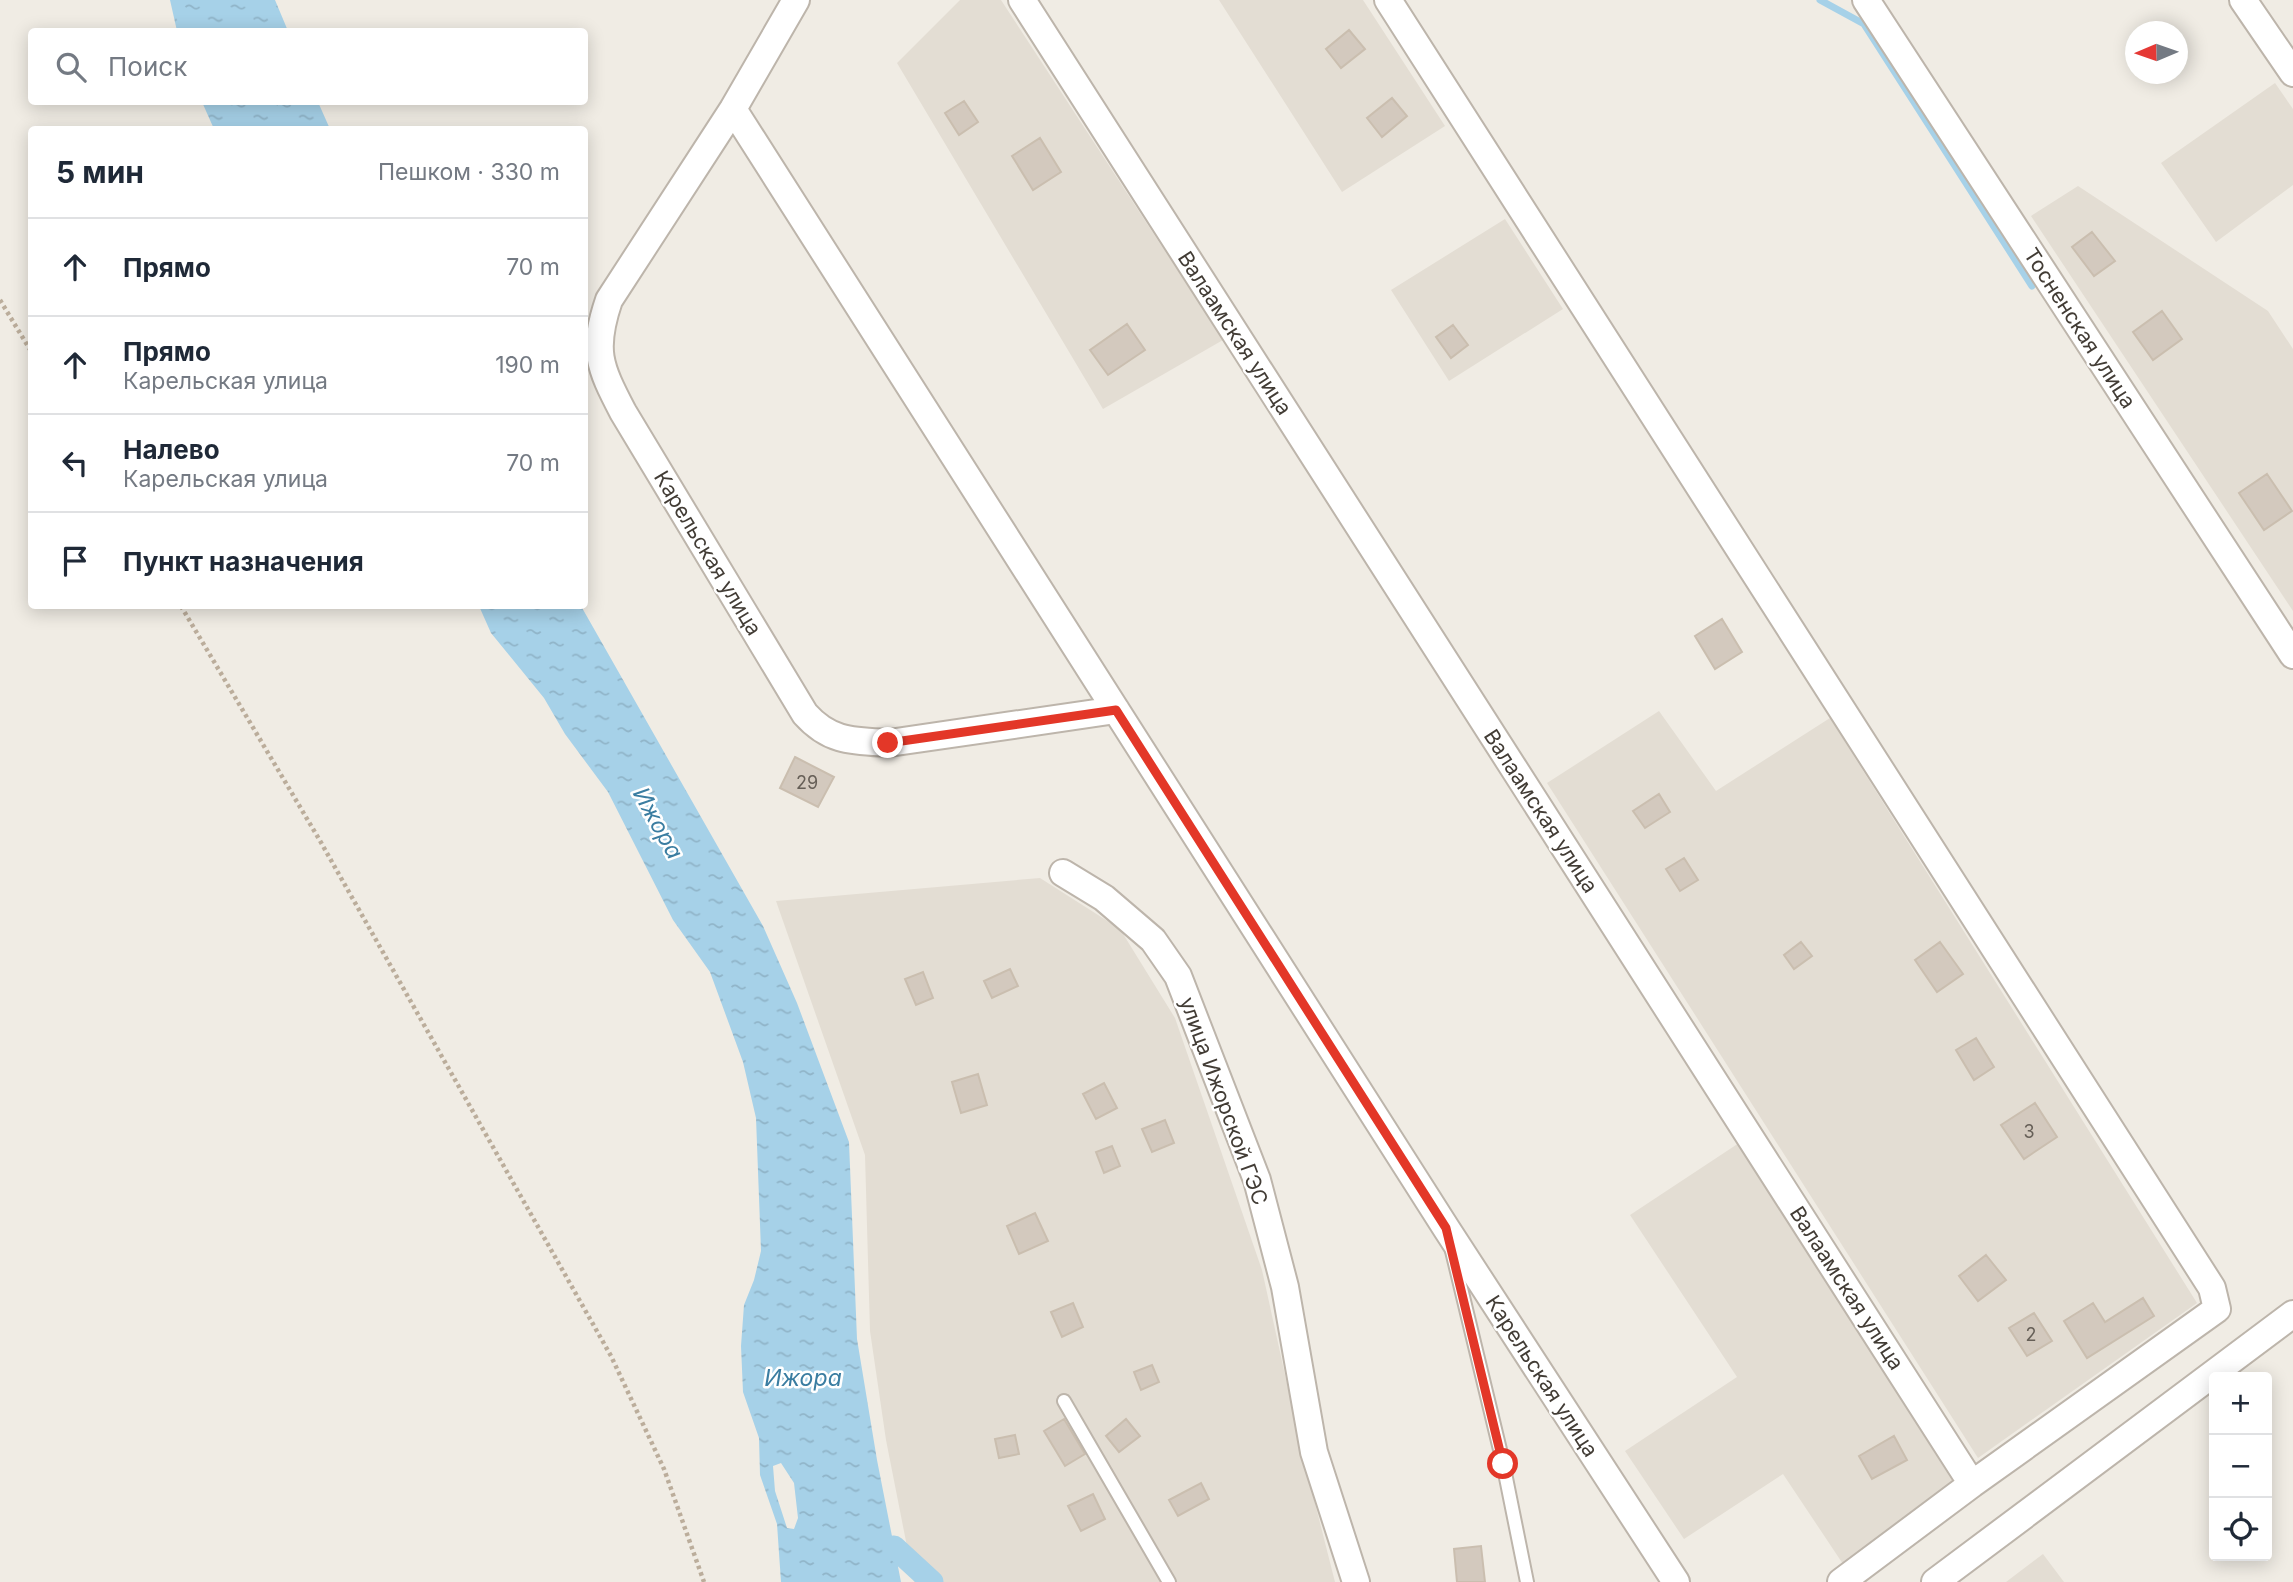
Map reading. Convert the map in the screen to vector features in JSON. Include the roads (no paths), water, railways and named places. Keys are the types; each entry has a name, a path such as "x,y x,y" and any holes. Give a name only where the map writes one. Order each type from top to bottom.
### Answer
{"street":[{"name":"Карельская улица","path":"796,0 733,109 609,300 601,324 599,348 603,374 623,412 805,714 818,728 835,737 888,743 1116,710"},
{"name":"Валаамская улица","path":"1022,0 1972,1484"},
{"path":"1388,0 2212,1288 2217,1309 1972,1484 1841,1582"},
{"name":"Тосненская улица","path":"1866,0 2293,655"},
{"path":"2243,0 2293,73"},
{"name":"Карельская улица","path":"733,109 1446,1228 1676,1582"},
{"name":"улица Ижорской ГЭС","path":"1063,873 1104,898 1153,940 1178,976 1256,1180 1285,1287 1314,1452 1356,1582"},
{"path":"1935,1582 2293,1314"}],"lane":[{"path":"1446,1228 1502,1458 1527,1582"},
{"path":"1064,1401 1169,1582"}],"water":[{"path":"170,0 275,0 287,28 176,28"},
{"path":"203,105 319,105 329,126 213,126"},
{"name":"Ижора","path":"480,609 583,609 763,926 797,1003 849,1142 857,1339 901,1582 781,1582 777,1524 760,1475 759,1438 743,1392 741,1346 744,1305 761,1251 756,1118 743,1062 710,972 673,920 608,792 565,734 544,698 491,633","holes":["781,1463 794,1483 798,1518 794,1529 787,1528 775,1491 773,1466"]}],"waterway":[{"path":"1820,0 1864,24 2032,286"},
{"path":"894,1547 932,1582"}]}
